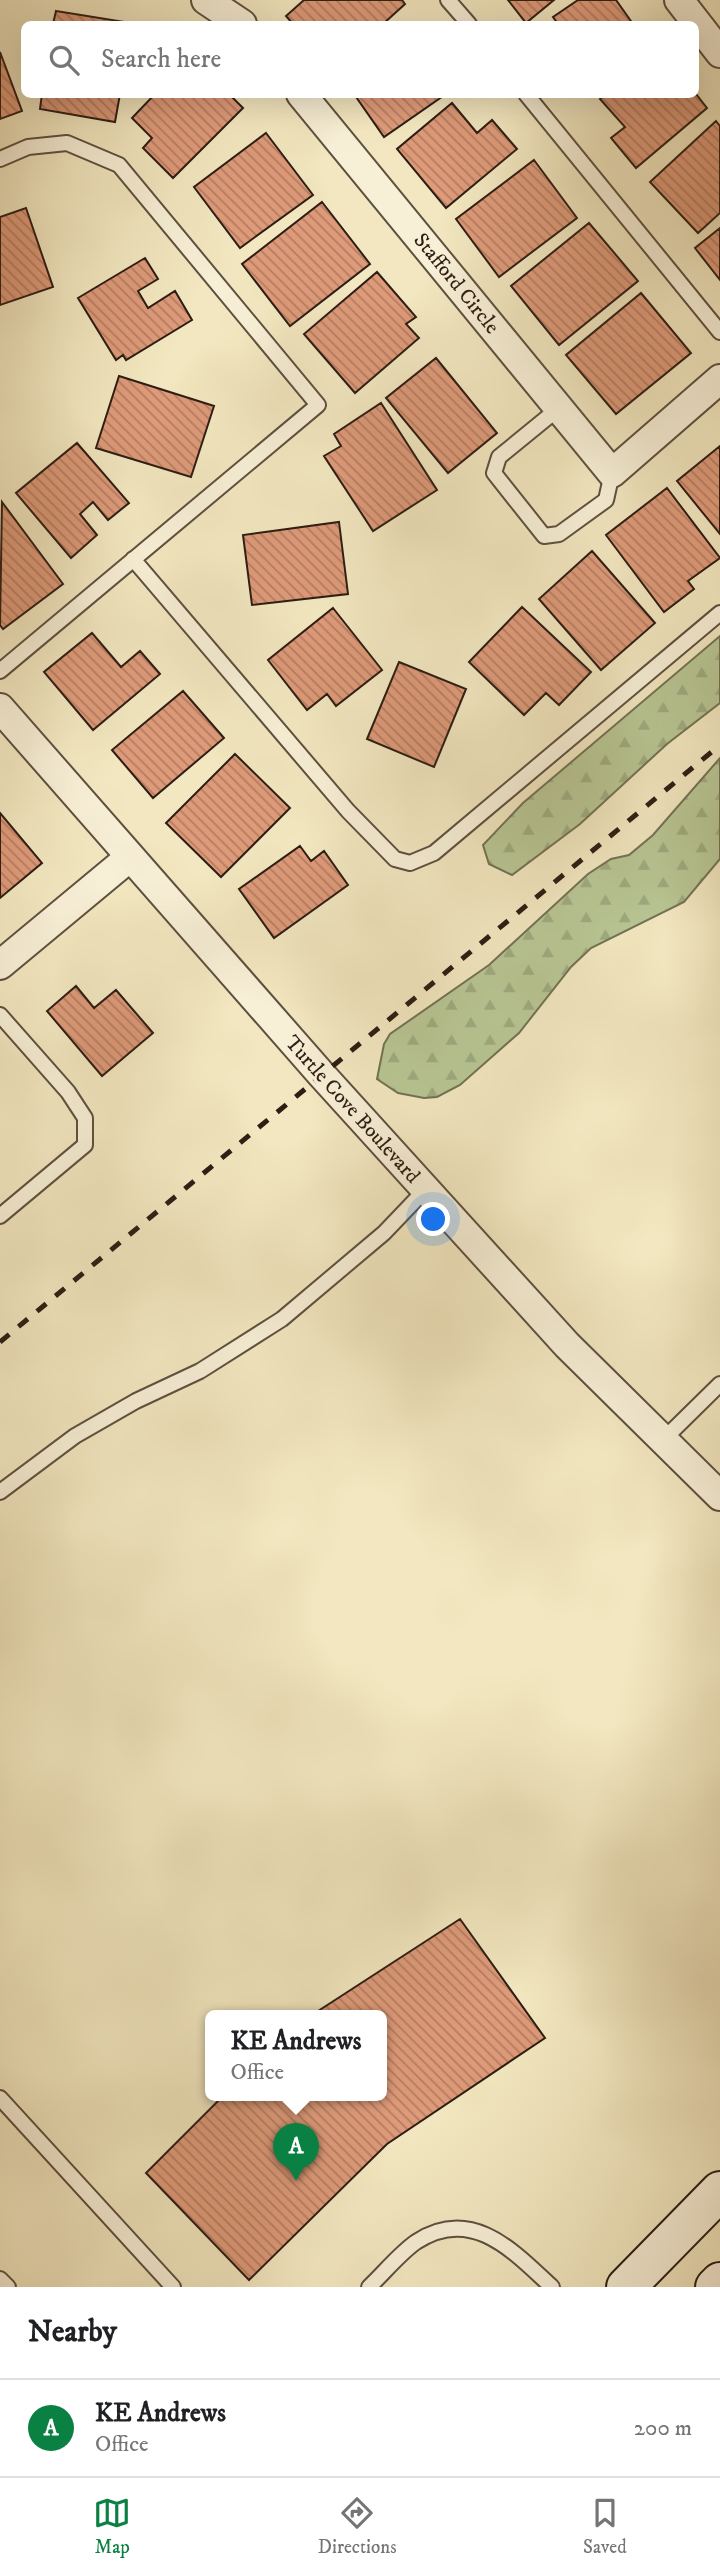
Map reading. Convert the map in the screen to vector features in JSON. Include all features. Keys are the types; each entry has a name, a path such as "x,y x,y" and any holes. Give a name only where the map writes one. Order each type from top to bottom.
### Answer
{"main road":[{"path":"626,2287 720,2191"},
{"path":"715,2287 720,2282"}],"street":[{"path":"206,0 238,21"},
{"path":"679,0 695,21"},
{"path":"699,26 720,53"},
{"name":"Stafford Circle","path":"303,98 612,473"},
{"path":"612,473 720,379"},
{"name":"Turtle Cove Boulevard","path":"0,708 567,1345 720,1496"},
{"path":"0,964 130,857"}],"lane":[{"path":"448,0 466,21"},
{"path":"529,98 720,332"},
{"path":"0,159 28,147 67,143 119,165 318,405 0,671"},
{"path":"559,408 499,457 494,473 544,536 559,534 606,500 612,473"},
{"path":"133,559 348,811 395,859 410,863 434,853 720,612"},
{"path":"0,1015 68,1092 85,1118 85,1145 0,1216"},
{"path":"0,1492 75,1436 136,1401 200,1371 282,1319 384,1233 426,1189"},
{"path":"663,1440 720,1384"},
{"path":"0,2098 173,2287"},
{"path":"369,2287 417,2242 446,2230 479,2230 508,2246 552,2287"},
{"path":"0,2279 8,2287"}],"green space":[{"path":"720,636 720,703 667,744 580,824 512,875 489,864 483,845 523,803"},
{"path":"720,758 720,859 684,902 591,948 571,967 519,1033 460,1085 437,1097 424,1098 398,1093 377,1079 384,1044 390,1034 489,965 588,874 611,859 629,855 653,835"}],"building":[{"path":"304,0 402,0 405,4 386,21 290,21 286,16"},
{"path":"508,0 554,0 528,21 524,21"},
{"path":"578,0 616,0 631,21 556,21 553,17"},
{"path":"56,11 118,21 54,21"},
{"path":"0,52 22,111 0,119"},
{"path":"41,98 119,98 115,122 40,109"},
{"path":"151,98 233,98 243,108 173,178 143,148 152,138 132,118"},
{"path":"357,98 440,98 384,137"},
{"path":"699,98 707,108 636,168 611,138 625,127 600,99"},
{"path":"452,103 477,133 492,120 517,149 446,208 397,149"},
{"path":"716,121 720,126 720,213 698,233 650,182"},
{"path":"266,133 313,195 240,248 194,187"},
{"path":"534,160 577,218 499,277 456,219"},
{"path":"322,202 370,264 290,326 242,264"},
{"path":"26,208 53,287 0,305 0,217"},
{"path":"589,223 638,281 559,345 511,286"},
{"path":"720,228 720,280 695,248"},
{"path":"145,258 158,279 138,291 148,308 175,291 192,320 126,360 123,355 116,360 78,298"},
{"path":"377,272 416,317 406,324 419,338 355,393 304,334"},
{"path":"641,293 691,353 616,414 566,355"},
{"path":"436,358 497,433 448,473 386,398"},
{"path":"119,376 214,406 191,477 96,448"},
{"path":"381,403 437,490 373,531 324,456 341,446 334,434"},
{"path":"77,443 129,503 108,520 93,502 80,514 97,535 71,558 16,493"},
{"path":"720,446 720,534 677,481"},
{"path":"667,488 720,558 688,581 694,589 664,612 606,535"},
{"path":"2,502 63,584 3,629 0,625"},
{"path":"339,522 348,594 252,605 243,535"},
{"path":"592,551 655,623 601,670 539,599"},
{"path":"522,607 591,672 559,705 546,693 524,715 469,662"},
{"path":"333,608 382,670 336,706 327,694 307,710 268,660"},
{"path":"92,633 121,667 140,651 160,674 93,730 44,672"},
{"path":"399,662 466,689 434,767 367,739"},
{"path":"183,691 224,738 153,798 112,750"},
{"path":"235,754 290,808 221,877 166,823"},
{"path":"0,813 42,863 0,898"},
{"path":"300,846 311,861 324,851 348,885 274,938 239,889"},
{"path":"76,986 94,1008 116,990 153,1033 102,1076 47,1011"},
{"path":"460,1919 545,2038 387,2144 249,2280 146,2173 218,2101 387,2101 387,2010 320,2010"}],"railway":[{"path":"0,1342 720,745"}],"place":[{"name":"KE Andrews","path":"296,2181"}]}
